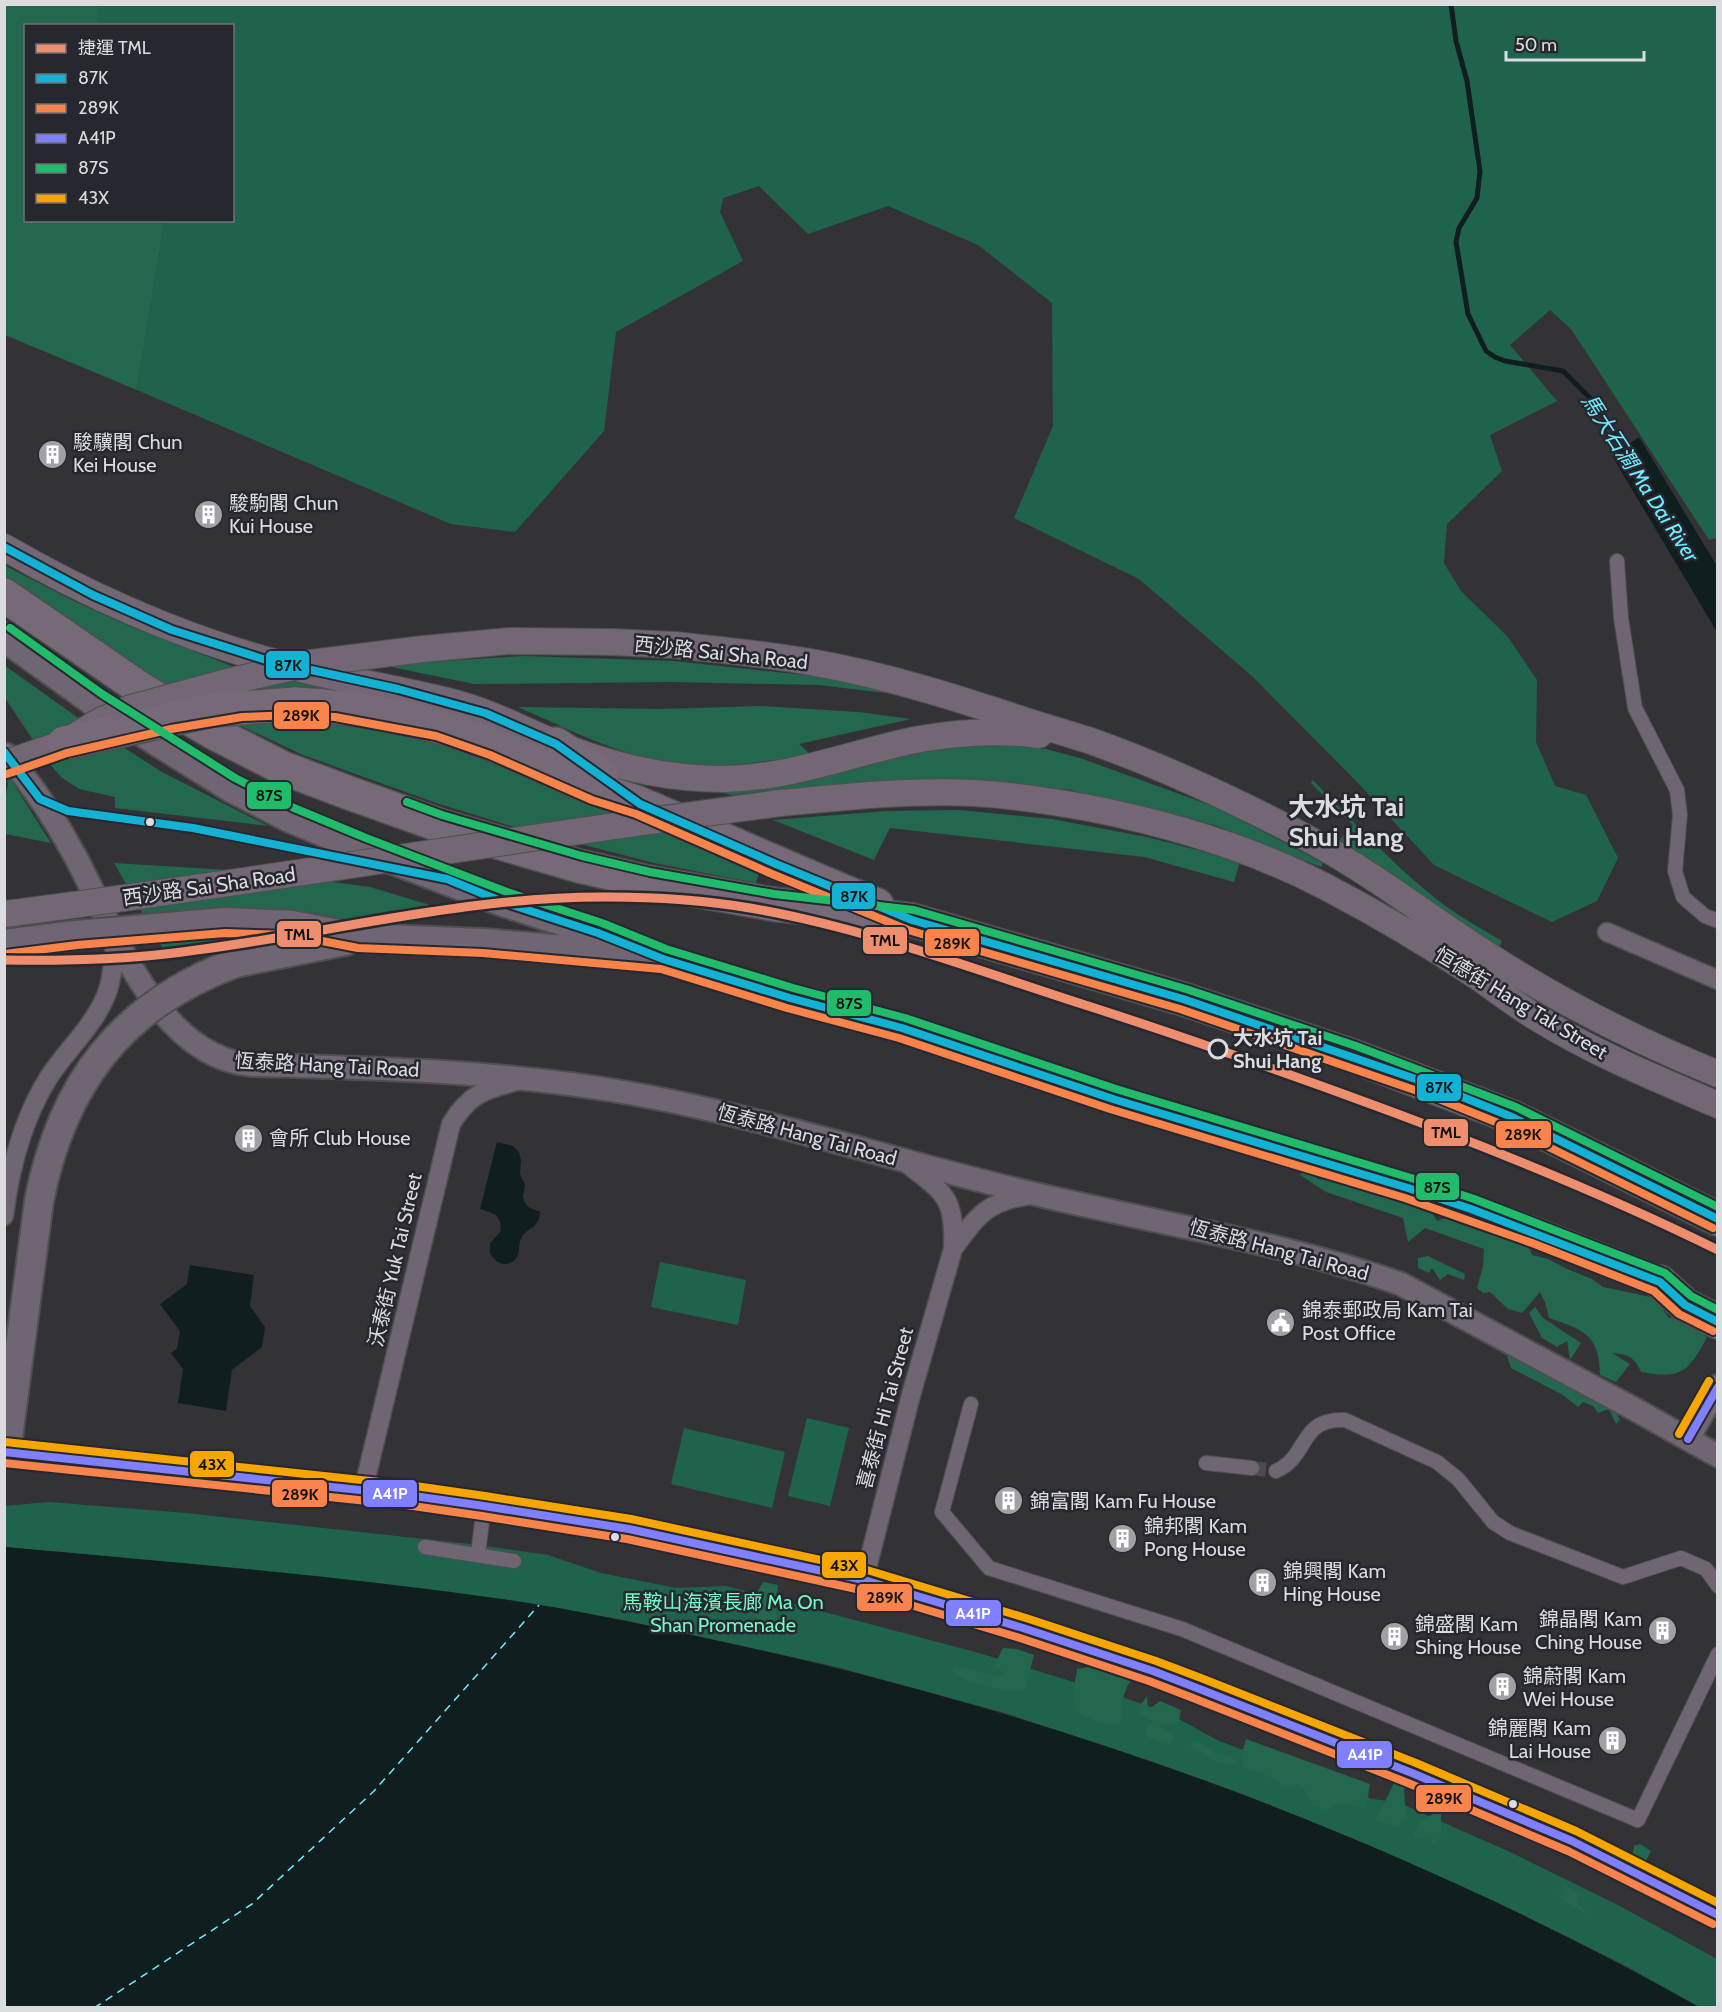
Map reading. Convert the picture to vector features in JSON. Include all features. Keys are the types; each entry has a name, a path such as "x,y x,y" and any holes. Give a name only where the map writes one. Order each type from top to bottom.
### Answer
{"highway":[{"path":"4,595 141,689 214,733 283,768 352,794 439,825 579,866 648,882 772,904 912,920"},
{"path":"64,743 169,719 242,707 313,705 397,717 464,734 596,790 640,804 912,920 1183,999 1353,1056 1433,1086 1522,1121 1718,1219"},
{"path":"556,744 640,804"},
{"path":"1659,1282 1718,1307"},
{"path":"1659,1282 1685,1305 1718,1323"}],"main road":[{"path":"4,547 93,595 172,630 266,660 460,704 556,744 614,763 648,771 676,776 762,777 910,742 980,732 1024,733 1082,740"},
{"path":"4,637 96,703 230,787 290,818 362,848 503,902 598,933 663,959 790,998 902,1028 1113,1099 1408,1188 1536,1233 1659,1282"},
{"name":"西沙路 Sai Sha Road","path":"5,756 64,743 100,721 131,708 227,682 311,663 510,641 674,645 751,653 867,674 932,690 1098,744 1174,775 1284,827 1358,868 1406,901"},
{"name":"西沙路 Sai Sha Road","path":"4,914 402,859 781,802 879,794 972,793 1036,799 1174,827 1255,855 1322,885 1393,925"},
{"name":"恒德街 Hang Tak Street","path":"1406,901 1568,1005 1634,1039 1718,1074"},
{"path":"4,944 76,935 225,922 292,925 359,938 484,943 663,959"},
{"name":"恒德街 Hang Tak Street","path":"1393,925 1582,1044 1718,1105"},
{"path":"5,1452 39,1201 50,1154 57,1132 77,1091 102,1054 133,1022 173,992 195,980 235,963 359,938"}],"street":[{"path":"1617,561 1621,618 1635,708 1677,790 1680,815 1675,871 1683,897 1705,916 1718,921"},
{"name":"恆泰路 Hang Tai Road","path":"5,756 25,777 57,825 83,871 115,940 171,1023 196,1046 225,1060 246,1065 435,1071 621,1092 718,1111 1037,1195 1267,1245 1361,1270 1401,1284 1718,1456"},
{"path":"1607,932 1718,980"},
{"path":"4,1216 25,1128 49,1077 103,1003 111,981 115,940"},
{"name":"沃泰街 Yuk Tai Street","path":"363,1491 451,1124 464,1106 480,1092 521,1079"},
{"name":"喜泰街 Hi Tai Street","path":"864,1580 911,1395 953,1249 954,1226 952,1211 947,1201 937,1188 903,1161"},
{"name":"喜泰街 Hi Tai Street","path":"953,1249 975,1220 994,1204 1017,1197 1037,1195"},
{"path":"1688,1439 1718,1386"},
{"path":"971,1404 942,1512 989,1568 1182,1629 1638,1820 1718,1653"},
{"path":"1276,1471 1286,1466 1298,1453 1306,1437 1317,1426 1330,1419 1345,1420 1437,1462 1458,1479 1493,1522 1510,1533 1623,1577 1681,1558 1706,1569 1718,1586"},
{"path":"5,1452 484,1506 629,1529 792,1562 864,1580 1023,1628 1197,1688 1401,1769 1562,1837 1718,1914"},
{"path":"1206,1463 1252,1468"},
{"path":"478,1554 484,1506"},
{"path":"424,1547 514,1561"}],"green space":[{"path":"97,4 1717,5 1717,538 1709,540 1571,329 1550,310 1510,345 1557,401 1490,435 1502,471 1447,524 1444,563 1461,591 1508,637 1537,680 1536,742 1555,786 1586,795 1618,858 1597,901 1552,922 1434,865 1360,785 1252,676 1139,579 1014,518 1053,426 1052,303 978,245 888,206 808,234 759,186 723,198 720,212 743,261 616,332 604,431 515,532 451,524 137,390 165,222 234,222 234,24 97,24"},
{"path":"4,5 97,5 97,24 24,24 24,222 165,222 137,390 5,335"},
{"path":"4,565 127,625 242,670 358,696 366,723 509,762 759,873 756,883 654,863 511,826 436,803 303,755 163,687 5,580"},
{"path":"523,656 674,661 822,677 918,697 819,685 671,682 474,684 382,665"},
{"path":"4,665 84,722 162,772 268,826 115,808 115,797 79,789 61,777 47,761 5,698"},
{"path":"761,706 858,712 911,719 799,744 810,754 769,761 707,766 646,758 597,742 518,707 662,709"},
{"path":"961,744 1003,744 1046,749 1080,758 1218,808 1323,863 1321,867 1214,825 1070,790 992,781 923,779 841,784 731,795 709,789"},
{"path":"6,772 51,843 5,834 5,800 8,784"},
{"path":"1313,780 1414,880 1446,906 1502,941 1498,949 1339,841 1353,825 1311,783"},
{"path":"959,810 1052,819 1147,837 1240,861 1234,882 1144,857 890,828 874,860 773,820 886,811"},
{"path":"114,863 261,872 370,887 440,908 163,949"},
{"path":"1303,1171 1319,1179 1381,1194 1431,1211 1437,1221 1453,1215 1528,1245 1532,1255 1548,1259 1592,1279 1603,1287 1655,1298 1669,1318 1686,1316 1707,1337 1688,1366 1682,1371 1666,1375 1641,1372 1630,1357 1612,1353 1630,1364 1616,1382 1600,1375 1597,1350 1587,1336 1572,1326 1549,1318 1540,1292 1522,1313 1508,1309 1490,1292 1483,1293 1477,1288 1483,1266 1484,1249 1425,1228 1408,1242 1403,1218 1326,1192 1300,1175"},
{"path":"1428,1256 1465,1274 1464,1280 1448,1274 1440,1280 1432,1268 1429,1273 1418,1268 1418,1258"},
{"path":"660,1262 746,1280 738,1325 651,1307"},
{"path":"1535,1307 1543,1318 1581,1343 1570,1360 1567,1341 1557,1347 1542,1338 1529,1313"},
{"path":"1509,1352 1606,1394 1620,1420 1616,1424 1609,1409 1598,1413 1593,1406 1583,1402 1578,1407 1563,1395 1511,1368 1507,1356"},
{"path":"807,1418 849,1428 830,1506 788,1496"},
{"path":"684,1428 785,1452 772,1508 671,1484"},
{"name":"馬鞍山海濱長廊 Ma On Shan Promenade","path":"49,1502 186,1513 479,1545 548,1555 601,1573 676,1588 726,1586 979,1653 1168,1713 1217,1740 1372,1799 1397,1802 1512,1853 1614,1903 1717,1959 1717,2007 1699,2007 1626,1966 1509,1908 1352,1838 1240,1793 1005,1713 833,1666 624,1620 513,1601 367,1582 5,1547 4,1506"},
{"path":"763,1582 778,1585 775,1620 760,1622 749,1607"},
{"path":"1003,1648 1017,1649 1034,1655 1025,1689 998,1689 965,1679 952,1671 954,1666 993,1675 1004,1674 994,1666"},
{"path":"1089,1667 1114,1670 1133,1679 1125,1694 1121,1724 1104,1723 1076,1711 1073,1695 1077,1669"},
{"path":"1147,1696 1148,1710 1160,1701 1181,1710 1178,1725 1164,1724 1159,1727 1175,1737 1170,1743 1164,1744 1146,1736 1147,1726 1154,1723 1137,1710"},
{"path":"1246,1739 1370,1784 1366,1809 1340,1803 1327,1810 1313,1806 1307,1793 1297,1784 1285,1786 1264,1774 1244,1768 1241,1757"},
{"path":"1198,1741 1218,1754 1236,1759 1238,1764 1218,1762 1191,1747 1191,1743"},
{"path":"1395,1781 1406,1783 1404,1790 1406,1817 1397,1827 1376,1820"},
{"path":"1441,1810 1441,1836 1432,1846 1431,1833 1419,1840 1412,1836 1420,1821"},
{"path":"1640,1844 1651,1851 1642,1868 1631,1863 1634,1846"},
{"path":"1564,1885 1579,1894 1576,1903 1593,1916 1573,1907 1558,1896"}],"water":[{"path":"1639,437 1717,566 1717,632 1612,456"},
{"path":"497,1142 513,1146 519,1152 520,1174 525,1185 524,1201 528,1207 540,1212 535,1225 523,1235 517,1257 506,1264 495,1260 490,1253 490,1243 500,1232 500,1222 493,1214 480,1209"},
{"path":"190,1265 254,1275 250,1306 265,1327 262,1347 232,1370 226,1411 178,1403 183,1369 171,1353 177,1349 180,1331 160,1304 187,1284"},
{"path":"5,1547 320,1577 446,1591 564,1609 728,1643 855,1673 981,1707 1105,1746 1227,1789 1348,1837 1467,1889 1584,1946 1699,2007 5,2007"}],"waterway":[{"name":"馬大石澗 Ma Dai River","path":"1451,4 1456,41 1467,81 1480,171 1477,198 1459,228 1456,242 1468,314 1486,351 1495,357 1505,361 1563,371 1590,398 1628,451"}],"ferry route":[{"path":"94,2008 252,1904 374,1791 539,1605"}],"tunnel":[{"path":"1252,1468 1276,1471"}],"metro line":[{"name":"TML","path":"4,960 89,960 174,953 444,910 553,898 661,898 750,908 835,926 877,938 1249,1060 1488,1148 1627,1207 1718,1250"}],"transit line":[{"name":"87K","path":"4,547 93,595 172,630 266,660 398,689 485,713 556,744 640,804 776,864 912,920 1183,999 1433,1085 1512,1117 1718,1219"},
{"name":"87S","path":"10,628 102,694 235,778 294,808 366,838 507,892 602,923 666,949 793,988 905,1018 1116,1089 1474,1199 1665,1273 1691,1296 1718,1310"},
{"name":"289K","path":"7,774 67,753 171,729 242,717 295,715 335,717 436,736 490,755 592,800 636,814 772,874 908,930 1180,1009 1429,1095 1508,1127 1713,1228"},
{"name":"87K","path":"4,752 40,799 68,811 193,828 447,879 503,902 598,933 663,959 790,998 902,1028 1113,1099 1471,1209 1660,1282 1685,1305 1718,1322"},
{"name":"87S","path":"407,802 442,815 582,856 650,872 774,894 914,910 1186,989 1356,1046 1516,1107 1718,1207"},
{"name":"289K","path":"5,954 77,945 225,933 291,935 358,948 483,953 661,969 787,1008 899,1038 1110,1109 1405,1198 1532,1243 1654,1291 1679,1314 1713,1331"},
{"name":"43X","path":"1679,1434 1709,1381"},
{"name":"A41P","path":"1688,1439 1718,1387"},
{"name":"43X","path":"5,1442 408,1485 485,1496 631,1519 867,1570 1026,1618 1201,1678 1416,1763 1576,1831 1718,1903"},
{"name":"A41P","path":"4,1452 407,1495 484,1506 629,1529 864,1580 1023,1628 1197,1688 1412,1773 1572,1841 1718,1915"},
{"name":"289K","path":"4,1463 406,1505 482,1516 627,1539 861,1590 1020,1638 1193,1698 1408,1783 1568,1851 1713,1924"}],"place":[{"name":"駿驥閣 Chun Kei House","path":"52,454"},
{"name":"駿駒閣 Chun Kui House","path":"208,515"},
{"name":"大水坑 Tai Shui Hang","path":"1218,1049"},
{"name":"會所 Club House","path":"248,1138"},
{"name":"錦泰郵政局 Kam Tai Post Office","path":"1281,1322"},
{"name":"錦富閣 Kam Fu House","path":"1009,1501"},
{"name":"錦邦閣 Kam Pong House","path":"1123,1538"},
{"name":"錦興閣 Kam Hing House","path":"1262,1583"},
{"name":"錦晶閣 Kam Ching House","path":"1663,1631"},
{"name":"錦盛閣 Kam Shing House","path":"1394,1636"},
{"name":"錦蔚閣 Kam Wei House","path":"1502,1687"},
{"name":"錦麗閣 Kam Lai House","path":"1612,1740"}],"district":[{"name":"大水坑 Tai Shui Hang","path":"1346,822"}]}
